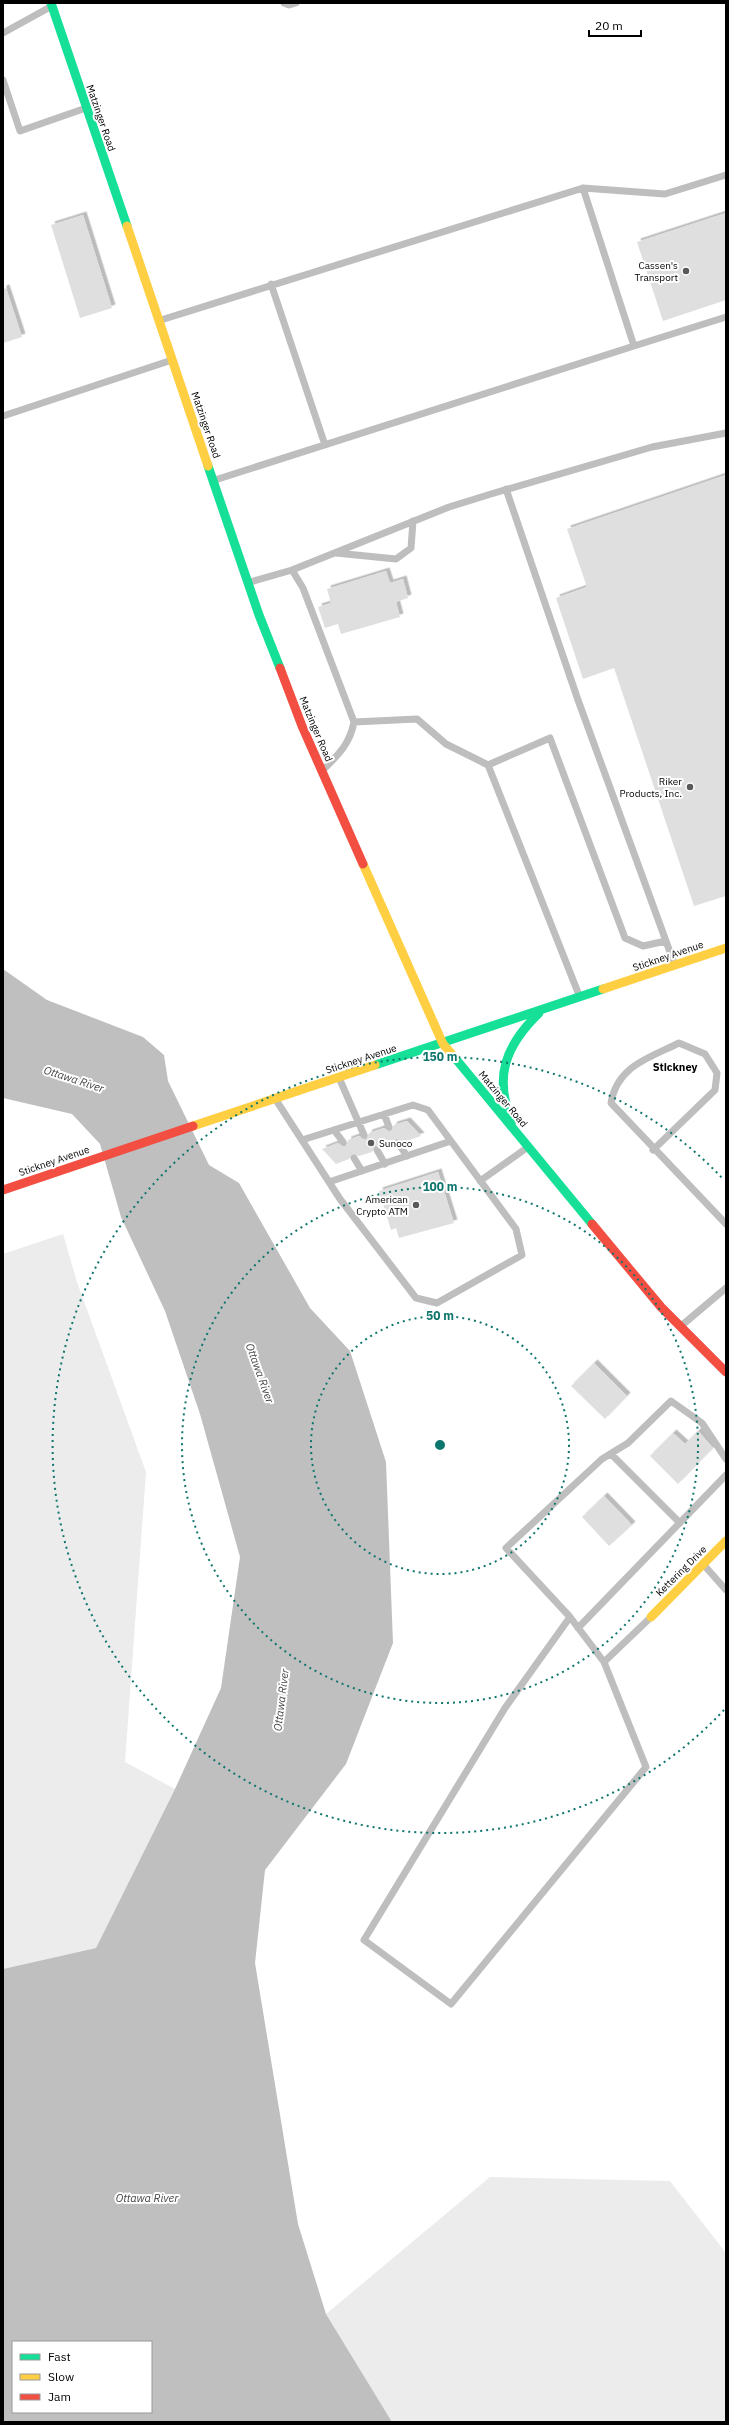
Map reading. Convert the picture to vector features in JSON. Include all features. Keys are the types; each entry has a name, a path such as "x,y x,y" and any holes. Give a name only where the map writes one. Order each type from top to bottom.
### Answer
{"street":[{"name":"Matzinger Road","path":"51,5 248,583 280,671 443,1044 661,1307 726,1372"},
{"name":"Stickney Avenue","path":"3,1190 275,1098 443,1044 726,948"},
{"path":"522,1139 508,1114 502,1089 504,1066 509,1051 519,1033 542,1010"},
{"name":"Kettering Drive","path":"651,1617 726,1541"}],"lane":[{"path":"284,3 289,5 296,3"},
{"path":"3,33 51,5"},
{"path":"3,80 20,131 86,108"},
{"path":"159,321 271,284 583,188 665,194 726,175"},
{"path":"583,188 634,346"},
{"path":"271,284 325,445"},
{"path":"213,481 726,316"},
{"path":"3,416 172,360"},
{"path":"248,583 292,570 414,521 506,489 652,447 726,433"},
{"path":"506,489 578,700 675,965"},
{"path":"334,553 396,559 411,548 414,521"},
{"path":"292,570 303,588 354,722 351,735 345,748 322,770"},
{"path":"354,722 417,719 446,744 488,765 580,997"},
{"path":"488,765 550,738 625,938 643,946 666,941"},
{"path":"653,1150 715,1090 717,1073 705,1054 679,1043 627,1069 614,1088 611,1103 653,1150 726,1224"},
{"path":"339,1078 364,1135"},
{"path":"275,1098 302,1140 329,1182 416,1298 437,1303 522,1255 516,1228 428,1110 413,1105 302,1140"},
{"path":"384,1114 389,1126"},
{"path":"334,1130 343,1142"},
{"path":"329,1182 451,1141"},
{"path":"398,1143 407,1156"},
{"path":"480,1181 528,1147"},
{"path":"377,1150 385,1164"},
{"path":"354,1158 362,1171"},
{"path":"681,1326 726,1288"},
{"path":"570,1617 504,1708 364,1940 451,2004 646,1767 604,1662 570,1617 506,1548 602,1459 628,1443 671,1401 702,1423 726,1459"},
{"path":"611,1454 680,1523"},
{"path":"578,1628 726,1475"},
{"path":"703,1564 726,1590"},
{"path":"604,1662 651,1617"}],"shaded area":[{"path":"63,1234 77,1282 146,1472 125,1762 175,1789 96,1948 3,1969 3,1254"},
{"path":"490,2177 670,2181 726,2253 726,2422 392,2422 326,2314"}],"water":[{"name":"Ottawa River","path":"3,969 47,1000 143,1037 164,1055 168,1081 209,1165 239,1183 310,1308 350,1351 386,1462 393,1643 346,1764 265,1870 255,1963 298,2224 326,2314 392,2422 3,2422 3,1969 96,1948 175,1789 221,1688 240,1557 200,1414 165,1311 121,1217 100,1144 72,1114 3,1098"}],"building":[{"name":"Cassen's Transport","path":"726,213 726,300 663,321 637,242"},
{"path":"83,215 112,308 80,318 51,225"},
{"path":"6,288 22,337 3,343 3,289"},
{"name":"Riker Products, Inc.","path":"726,475 726,896 694,906 614,668 583,679 556,598 587,587 567,529"},
{"path":"386,571 390,583 403,579 408,598 396,602 400,617 341,634 338,624 325,628 318,607 331,603 327,589"},
{"name":"Sunoco","path":"407,1121 421,1136 403,1142 397,1138 394,1141 394,1145 382,1149 379,1146 375,1146 372,1152 359,1156 352,1154 349,1159 336,1164 322,1149 338,1143 344,1147 348,1140 359,1136 366,1140 369,1133 384,1128 390,1132 394,1125"},
{"name":"American Crypto ATM","path":"438,1172 454,1223 399,1238 396,1228 391,1230 379,1191"},
{"path":"594,1363 627,1396 605,1419 571,1386"},
{"path":"698,1431 713,1448 678,1484 650,1456 673,1433 685,1444"},
{"path":"604,1496 632,1525 609,1546 582,1517"}],"traffic: fast":[{"path":"51,3 127,226"},
{"path":"208,466 259,615 280,668"},
{"path":"375,1065 603,989"},
{"path":"512,1121 506,1105 504,1090 503,1076 506,1062 518,1037 539,1013"},
{"path":"455,1058 592,1224"}],"traffic: slow":[{"path":"127,226 208,466"},
{"path":"363,864 443,1044 455,1058"},
{"path":"603,989 726,948"},
{"path":"193,1126 375,1065"},
{"path":"651,1617 726,1541"}],"traffic: jam":[{"path":"280,668 302,726 363,864"},
{"path":"3,1190 193,1126"},
{"path":"592,1224 661,1307 726,1372"}],"place":[{"name":"Cassen's Transport","path":"686,271"},
{"name":"Riker Products, Inc.","path":"690,787"},
{"name":"Sunoco","path":"371,1143"},
{"name":"American Crypto ATM","path":"416,1205"}],"district":[{"name":"Stickney","path":"675,1067"}]}
